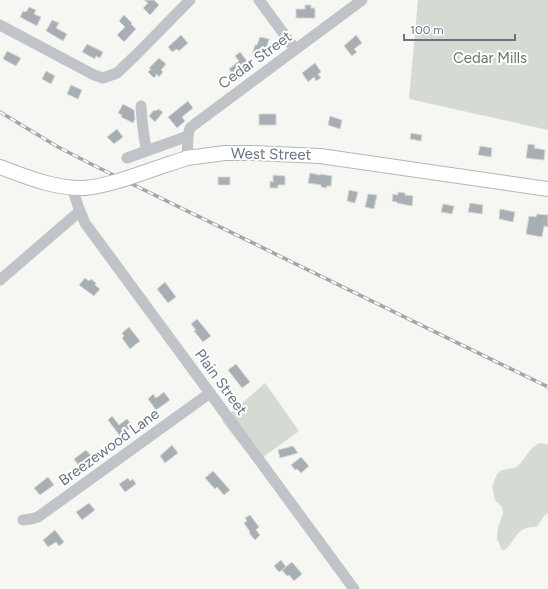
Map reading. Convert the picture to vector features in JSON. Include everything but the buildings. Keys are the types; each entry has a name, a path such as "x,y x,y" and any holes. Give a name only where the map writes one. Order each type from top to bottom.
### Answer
{"main road":[{"name":"West Street","path":"0,167 40,182 64,187 94,187 121,180 187,158 225,153 252,153 320,156 548,189"}],"street":[{"path":"0,25 94,75 103,78 117,73 190,0"},
{"path":"259,0 295,50"},
{"name":"Cedar Street","path":"188,136 190,128 195,124 362,0"},
{"path":"141,106 144,141 147,151"},
{"path":"127,158 188,136 187,158"},
{"name":"Plain Street","path":"79,187 80,212 85,222 354,589"},
{"path":"0,280 80,212"},
{"name":"Breezewood Lane","path":"23,520 38,517 210,393"}],"green space":[{"name":"Cedar Mills","path":"418,0 548,0 548,130 409,99"},
{"path":"265,383 299,431 255,463 222,421"},
{"path":"539,443 548,445 548,513 544,516 537,527 525,528 505,550 502,550 497,539 498,528 503,513 502,507 495,500 492,487 497,474 502,470 515,468 532,448"}],"railway":[{"path":"0,112 58,147 95,166 548,387"}]}
